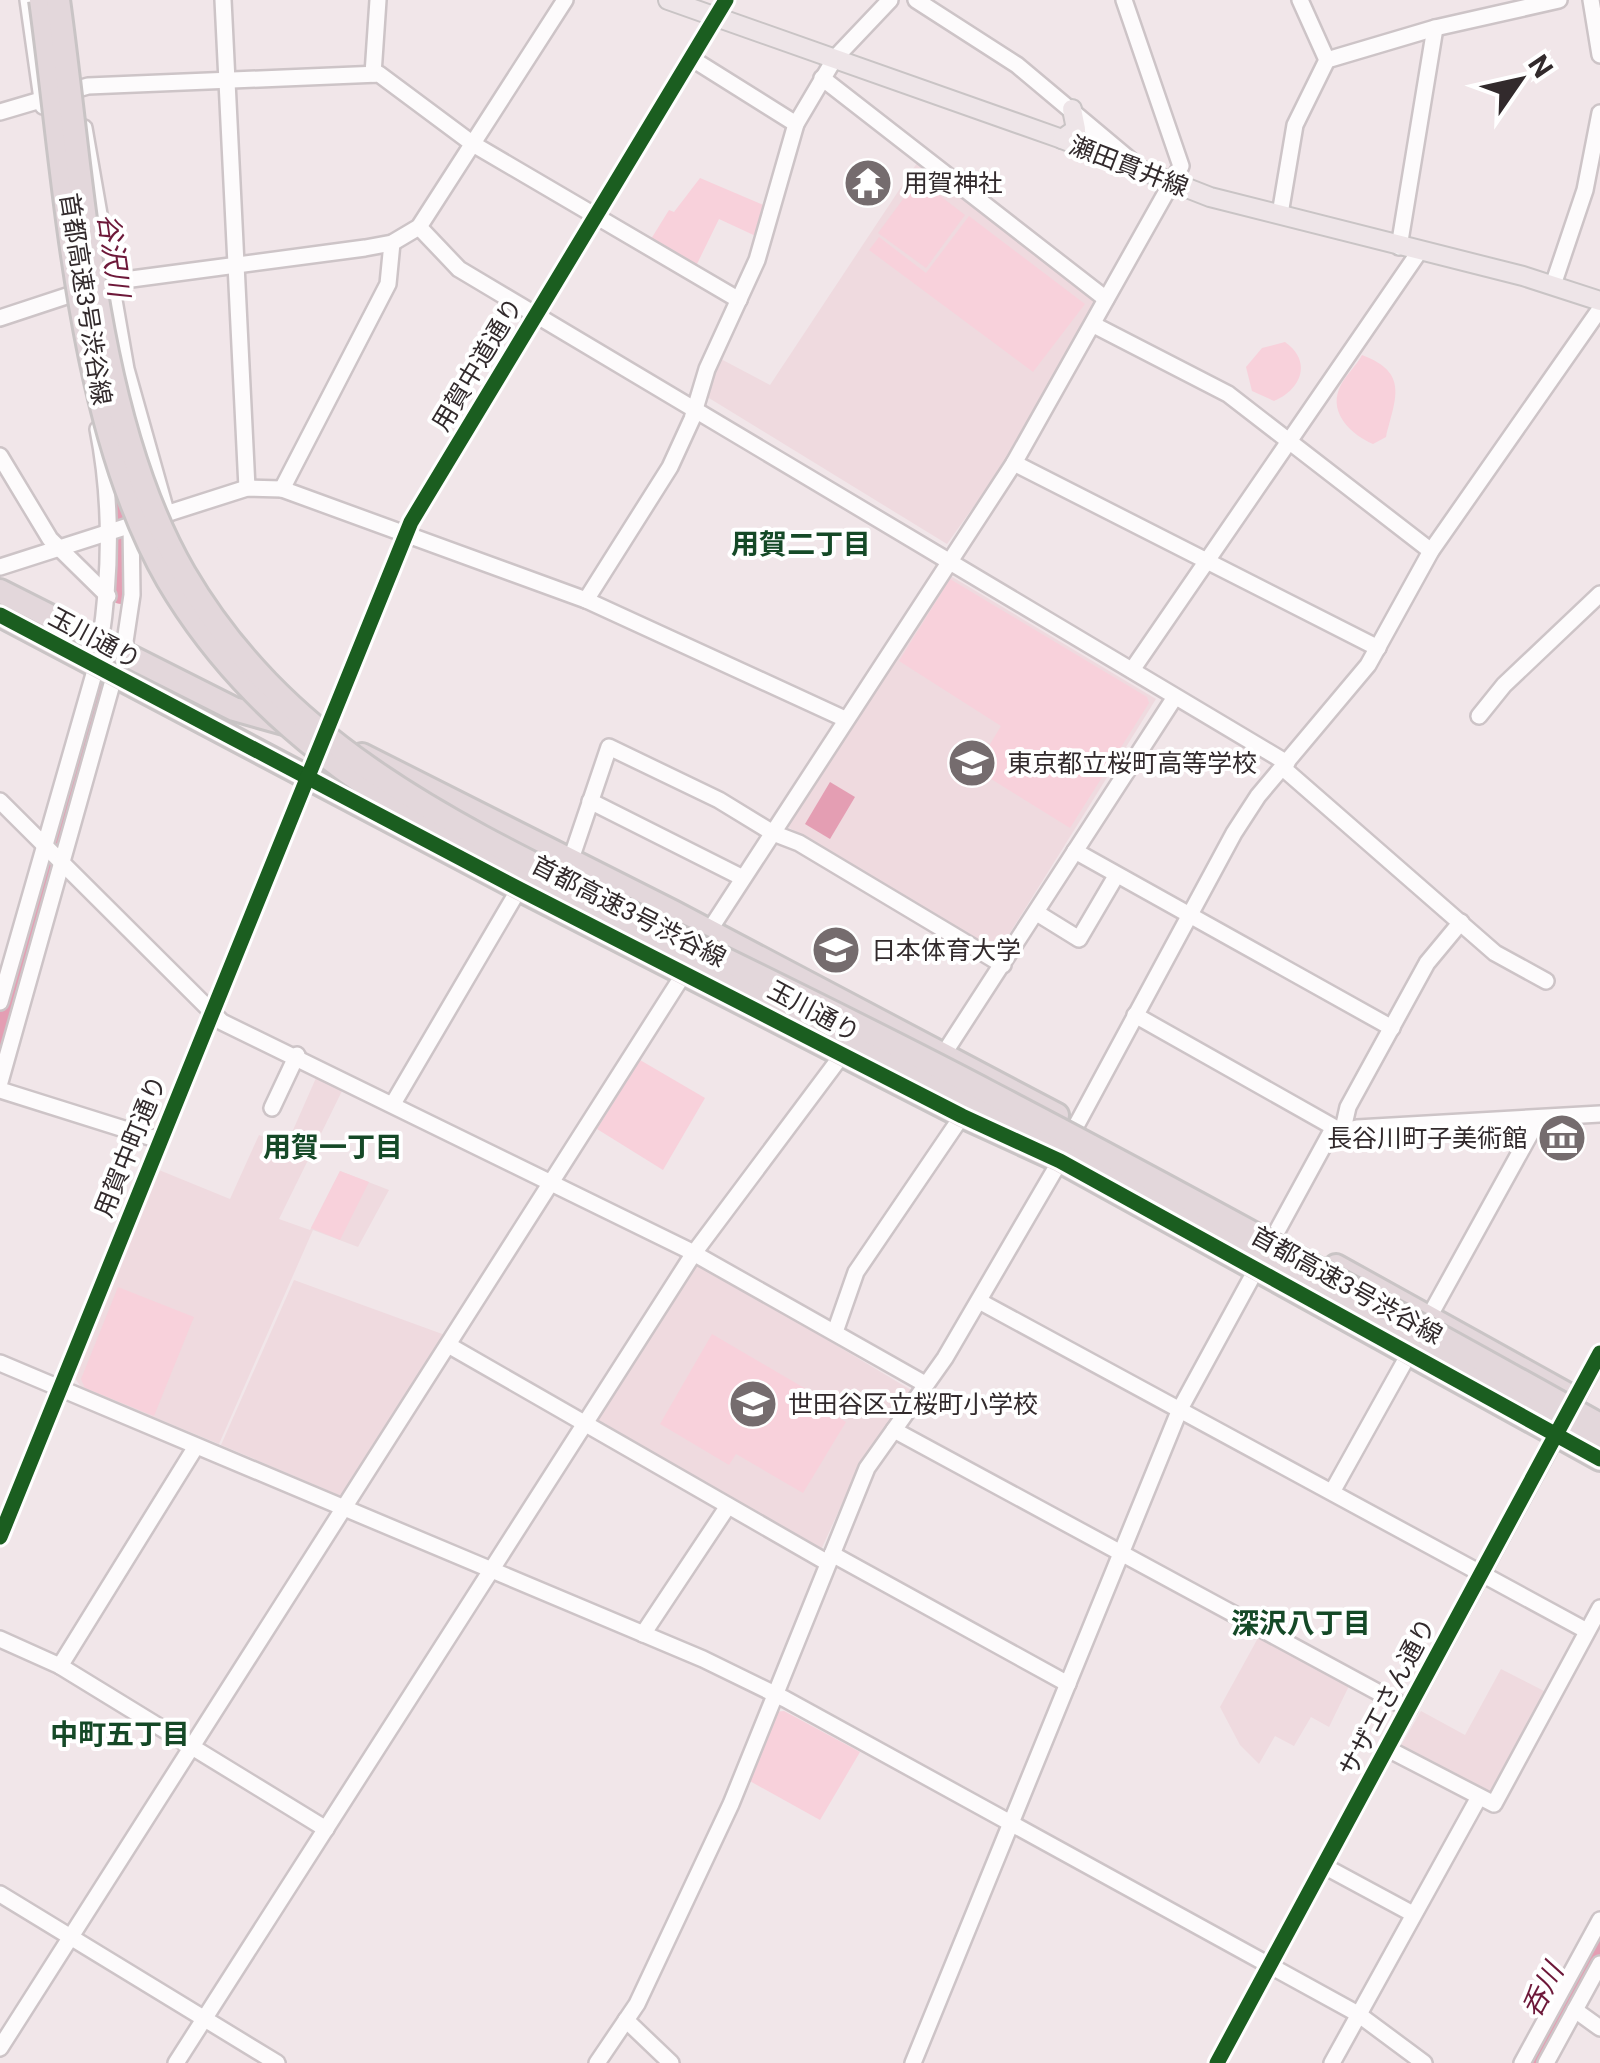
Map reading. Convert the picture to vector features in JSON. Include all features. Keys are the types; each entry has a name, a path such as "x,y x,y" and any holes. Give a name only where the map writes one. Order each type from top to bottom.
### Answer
{"highway":[{"name":"首都高速3号渋谷線","path":"41,0 86,321 121,472 142,528 179,597 229,666 274,715 346,774 434,829 982,1107 1600,1444"},
{"name":"首都高速3号渋谷線","path":"58,0 102,320 136,467 162,531 193,588 243,657 285,704 366,769 440,814 988,1092 1600,1425"},
{"name":"玉川通り","path":"0,591 108,661 518,889 962,1116 1060,1161 1600,1459"},
{"name":"玉川通り","path":"0,616 234,709 324,728 570,862 709,931 1076,1126 1600,1412"}],"main road":[{"name":"瀬田貫井線","path":"668,0 722,9 835,58 1138,167 1210,198 1554,285 1600,301"},
{"path":"1062,139 1076,130 1072,109"}],"street":[{"path":"28,0 70,293 104,462 109,530 108,661 62,864 0,1086 159,1140"},
{"path":"68,0 108,282 142,436 166,513 192,566 239,635 324,728"},
{"path":"223,0 247,488"},
{"path":"373,74 378,0"},
{"path":"0,318 108,282 392,243 419,228 565,0"},
{"path":"586,600 670,468 707,369 757,260 796,124 835,58 890,0"},
{"path":"916,0 1017,64 1138,167"},
{"path":"709,931 1014,462 1181,166 1124,0"},
{"path":"1300,0 1327,60"},
{"path":"1280,214 1295,125 1327,60 1435,28 1558,0"},
{"path":"1591,0 1600,55"},
{"name":"用賀中道通り","path":"307,774 406,532 722,9"},
{"path":"1399,247 1435,28"},
{"path":"694,60 796,124"},
{"path":"0,112 78,87 373,74 473,144 598,214 738,300"},
{"path":"822,78 1106,299"},
{"path":"1554,285 1585,190 1600,113"},
{"path":"419,228 459,269 950,560 1285,766 1495,953 1546,980"},
{"path":"282,488 388,284 392,243"},
{"path":"1132,670 1419,252"},
{"path":"1076,1126 1234,833 1378,648 1431,551 1600,309"},
{"path":"1094,324 1228,394 1431,551"},
{"path":"0,456 57,548 108,596"},
{"path":"1014,462 1378,648"},
{"path":"0,566 247,488 282,488 586,600 845,719"},
{"path":"0,1002 44,846 132,595 132,523"},
{"path":"1479,716 1504,684 1600,594"},
{"path":"943,1055 1175,697"},
{"path":"570,862 609,746 719,800 773,833 800,842 1003,965"},
{"name":"用賀中町通り","path":"0,1538 307,774"},
{"path":"0,801 211,1014 694,1253 925,1384"},
{"path":"590,801 743,878"},
{"path":"1076,851 1392,1028"},
{"path":"1037,913 1080,939 1116,876"},
{"path":"394,1102 518,889"},
{"path":"1340,1129 1428,963 1461,922"},
{"path":"0,2048 555,1183 685,972"},
{"path":"1135,1015 1340,1129"},
{"path":"272,1108 296,1055"},
{"path":"176,2063 694,1253 842,1055"},
{"path":"913,2063 1180,1409 1330,1134 1340,1129 1600,1114"},
{"path":"835,1332 856,1272 962,1116"},
{"path":"1429,1317 1539,1118"},
{"path":"597,2063 626,2020 729,1807 867,1468 980,1300 1060,1161"},
{"path":"980,1300 1588,1631"},
{"path":"450,1346 728,1506 1068,1684"},
{"path":"1332,1492 1410,1352"},
{"name":"サザエさん通り","path":"1217,2063 1600,1353"},
{"path":"0,1363 643,1634 775,1694 1358,2014 1424,2063"},
{"path":"894,1430 1409,1709"},
{"path":"60,1666 195,1448"},
{"path":"643,1634 728,1506"},
{"path":"1388,1749 1494,1804 1600,1608"},
{"path":"0,1639 60,1666 326,1829"},
{"path":"1332,2063 1479,1796"},
{"path":"1324,1866 1413,1914"},
{"path":"0,1894 276,2063"},
{"path":"1522,2063 1600,1920"},
{"path":"1546,2063 1600,1964"},
{"path":"1575,2010 1600,2028"},
{"path":"626,2020 671,2063"}],"shaded area":[{"path":"917,163 1093,297 1095,305 1009,457 947,544 704,395 719,358 770,385"},
{"path":"700,178 768,207 760,238 719,219 696,266 651,239 669,210 674,212"},
{"path":"918,179 965,215 926,268 878,233"},
{"path":"969,216 1085,304 1033,372 869,250 879,237 926,273"},
{"path":"1285,342 1299,358 1300,374 1291,389 1274,401 1252,391 1246,367 1262,348"},
{"path":"1362,355 1387,370 1395,388 1386,437 1373,444 1350,429 1337,407 1341,384"},
{"name":"東京都立桜町高等学校","path":"949,575 1156,699 998,952 788,827"},
{"path":"950,579 1147,697 1149,703 1070,828 975,769 1001,726 899,661"},
{"path":"830,782 855,797 830,839 805,824"},
{"path":"640,1060 705,1098 663,1170 597,1129"},
{"path":"316,1078 342,1091 279,1219 310,1230 340,1171 389,1190 358,1247 313,1230 219,1444 81,1387 74,1377 159,1170 230,1199 259,1135 286,1146"},
{"path":"340,1171 369,1182 340,1240 311,1228"},
{"name":"世田谷区立桜町小学校","path":"699,1263 911,1390 851,1484 820,1552 597,1425 595,1418"},
{"path":"294,1280 445,1335 447,1340 352,1491 339,1495 221,1445"},
{"path":"118,1287 194,1317 154,1416 85,1388 81,1379"},
{"path":"712,1334 806,1389 803,1396 846,1422 803,1493 736,1454 729,1465 660,1424"},
{"path":"1258,1638 1349,1686 1329,1727 1311,1717 1294,1746 1275,1736 1259,1764 1240,1745 1220,1707"},
{"path":"1501,1669 1550,1694 1491,1796 1400,1747 1421,1711 1465,1735"},
{"path":"784,1711 860,1752 820,1820 748,1780 774,1712"}],"waterway":[{"name":"谷沢川","path":"119,473 120,519"},
{"name":"谷沢川","path":"121,538 121,593"},
{"name":"谷沢川","path":"0,1044 100,687"},
{"name":"呑川","path":"1537,2063 1600,1945"}],"cycle path":[{"path":"0,1537 411,522 726,0"},
{"path":"0,615 519,889 962,1116 1060,1161 1600,1459"},
{"path":"1217,2063 1600,1353"}],"place":[{"name":"用賀神社","path":"868,183"},
{"name":"東京都立桜町高等学校","path":"972,763"},
{"name":"日本体育大学","path":"836,950"},
{"name":"長谷川町子美術館","path":"1562,1138"},
{"name":"世田谷区立桜町小学校","path":"753,1404"}],"district":[{"name":"用賀二丁目","path":"801,544"},
{"name":"用賀一丁目","path":"333,1147"},
{"name":"深沢八丁目","path":"1301,1623"},
{"name":"中町五丁目","path":"120,1734"}]}
